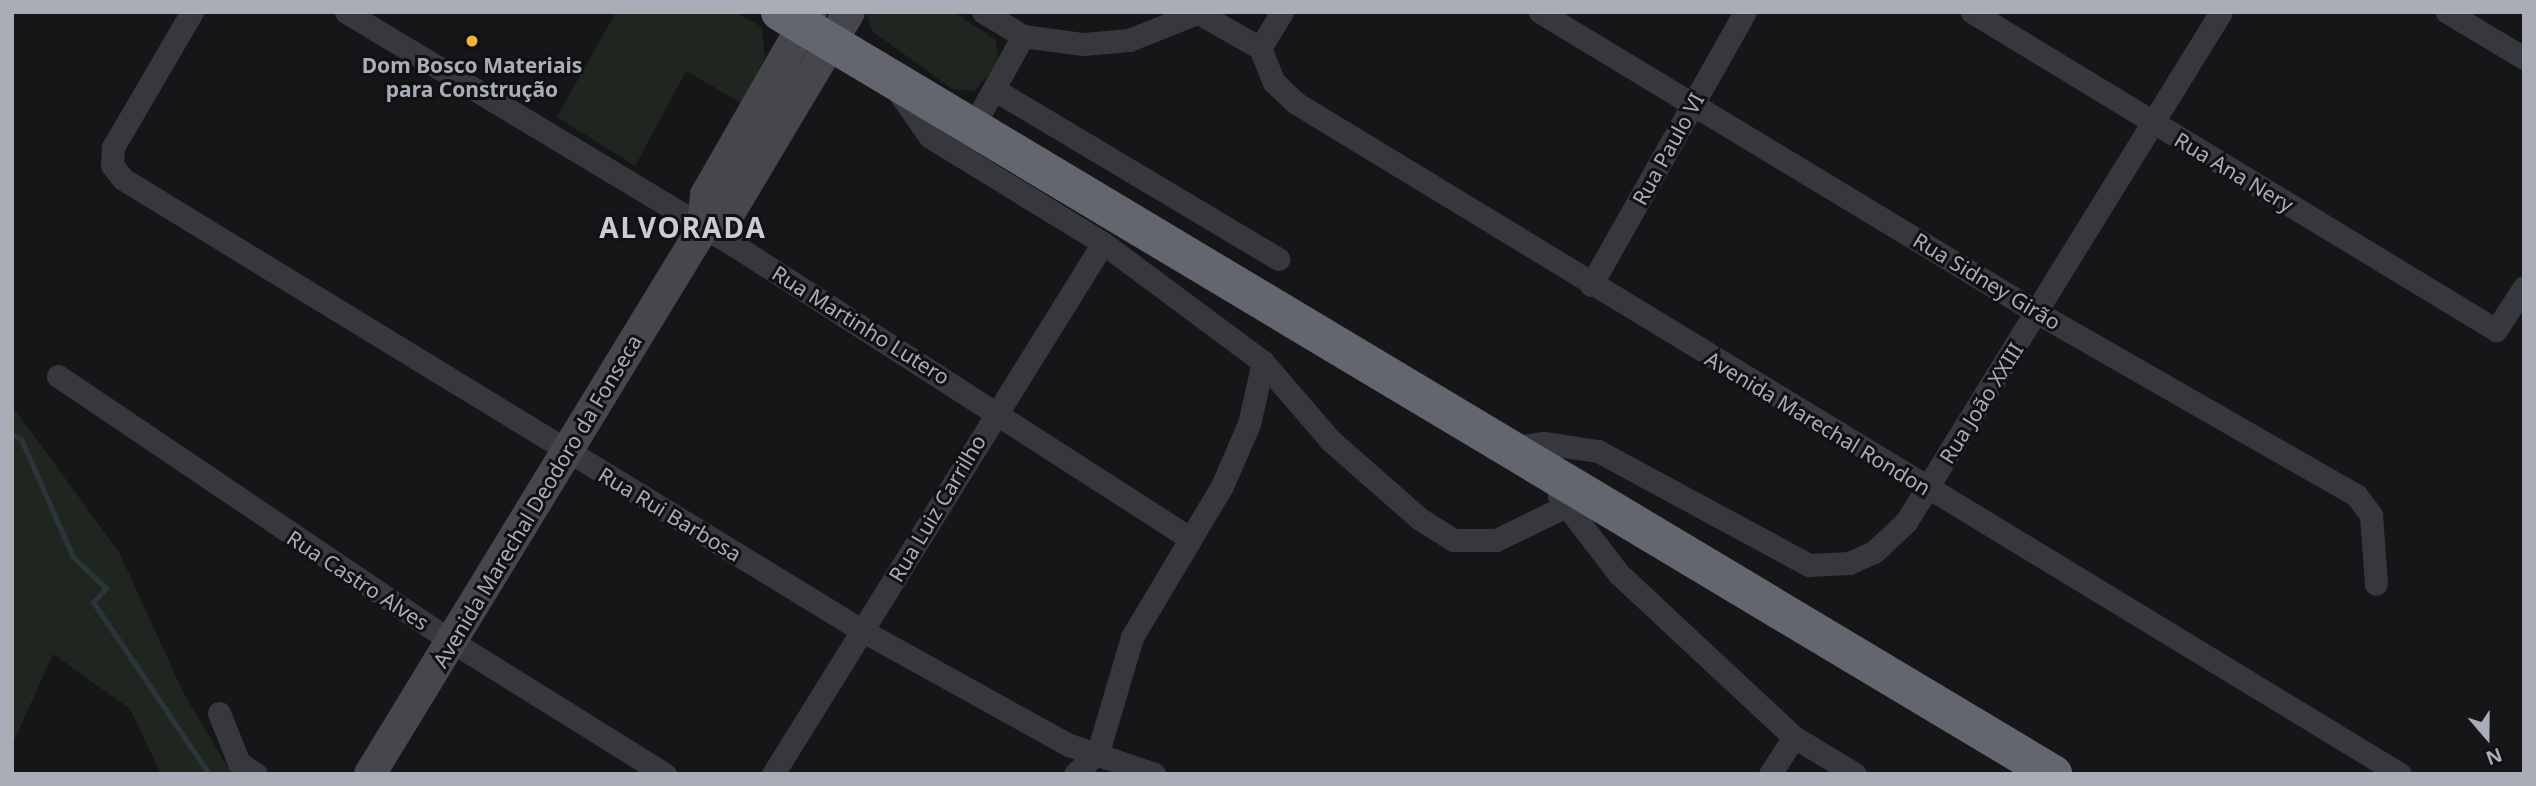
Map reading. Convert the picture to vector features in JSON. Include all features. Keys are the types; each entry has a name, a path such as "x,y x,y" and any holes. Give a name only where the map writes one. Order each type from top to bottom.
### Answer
{"highway":[{"path":"815,21 890,79 1508,448 1557,491 2053,774"}],"main road":[{"name":"Avenida Marechal Deodoro da Fonseca","path":"370,774 703,228 730,210 815,21"}],"street":[{"name":"Rua Rui Barbosa","path":"192,12 113,147 113,165 123,179 863,631 1069,745 1098,752 1154,774"},
{"name":"Rua Martinho Lutero","path":"346,12 703,228 996,410 1191,539"},
{"path":"983,12 1023,36 1058,43 1129,40 1197,12 1260,48 1282,12"},
{"name":"Rua Sidney Girão","path":"1540,12 2038,313 2356,495 2371,515 2376,584"},
{"name":"Rua Paulo VI","path":"1591,285 1745,12"},
{"name":"Rua Ana Nery","path":"1972,12 2496,330 2524,287"},
{"name":"Rua João XXIII","path":"1508,448 1544,443 1598,451 1780,554 1819,567 1849,564 1886,544 1926,488 2038,313 2221,12"},
{"path":"2448,12 2524,58"},
{"path":"972,128 1023,36"},
{"name":"Avenida Marechal Rondon","path":"1260,48 1274,82 1296,103 1591,285 2400,774"},
{"path":"890,79 930,137 1103,243 1263,362 1330,440 1454,540 1496,540 1557,491 1619,574 1794,737 1854,774"},
{"path":"995,90 1278,259"},
{"name":"Rua Luiz Carrilho","path":"773,774 996,410 1103,243"},
{"path":"1075,774 1098,752 1132,637 1191,539 1249,424 1263,362"},
{"name":"Rua Castro Alves","path":"58,376 451,641 665,774"},
{"path":"219,713 240,763 256,774"},
{"path":"1770,774 1794,737"}],"shaded area":[{"path":"616,12 735,12 762,27 765,58 743,104 686,71 635,166 557,117"},
{"path":"866,12 954,12 996,40 998,64 974,91 952,89 872,31"},
{"path":"12,406 119,552 184,694 232,774 161,774 130,709 53,654 12,745"}],"waterway":[{"path":"12,434 21,439 73,557 106,588 93,602 209,774"}],"place":[{"name":"Dom Bosco Materiais para Construção","path":"472,41"}],"district":[{"name":"ALVORADA","path":"683,227"}]}
